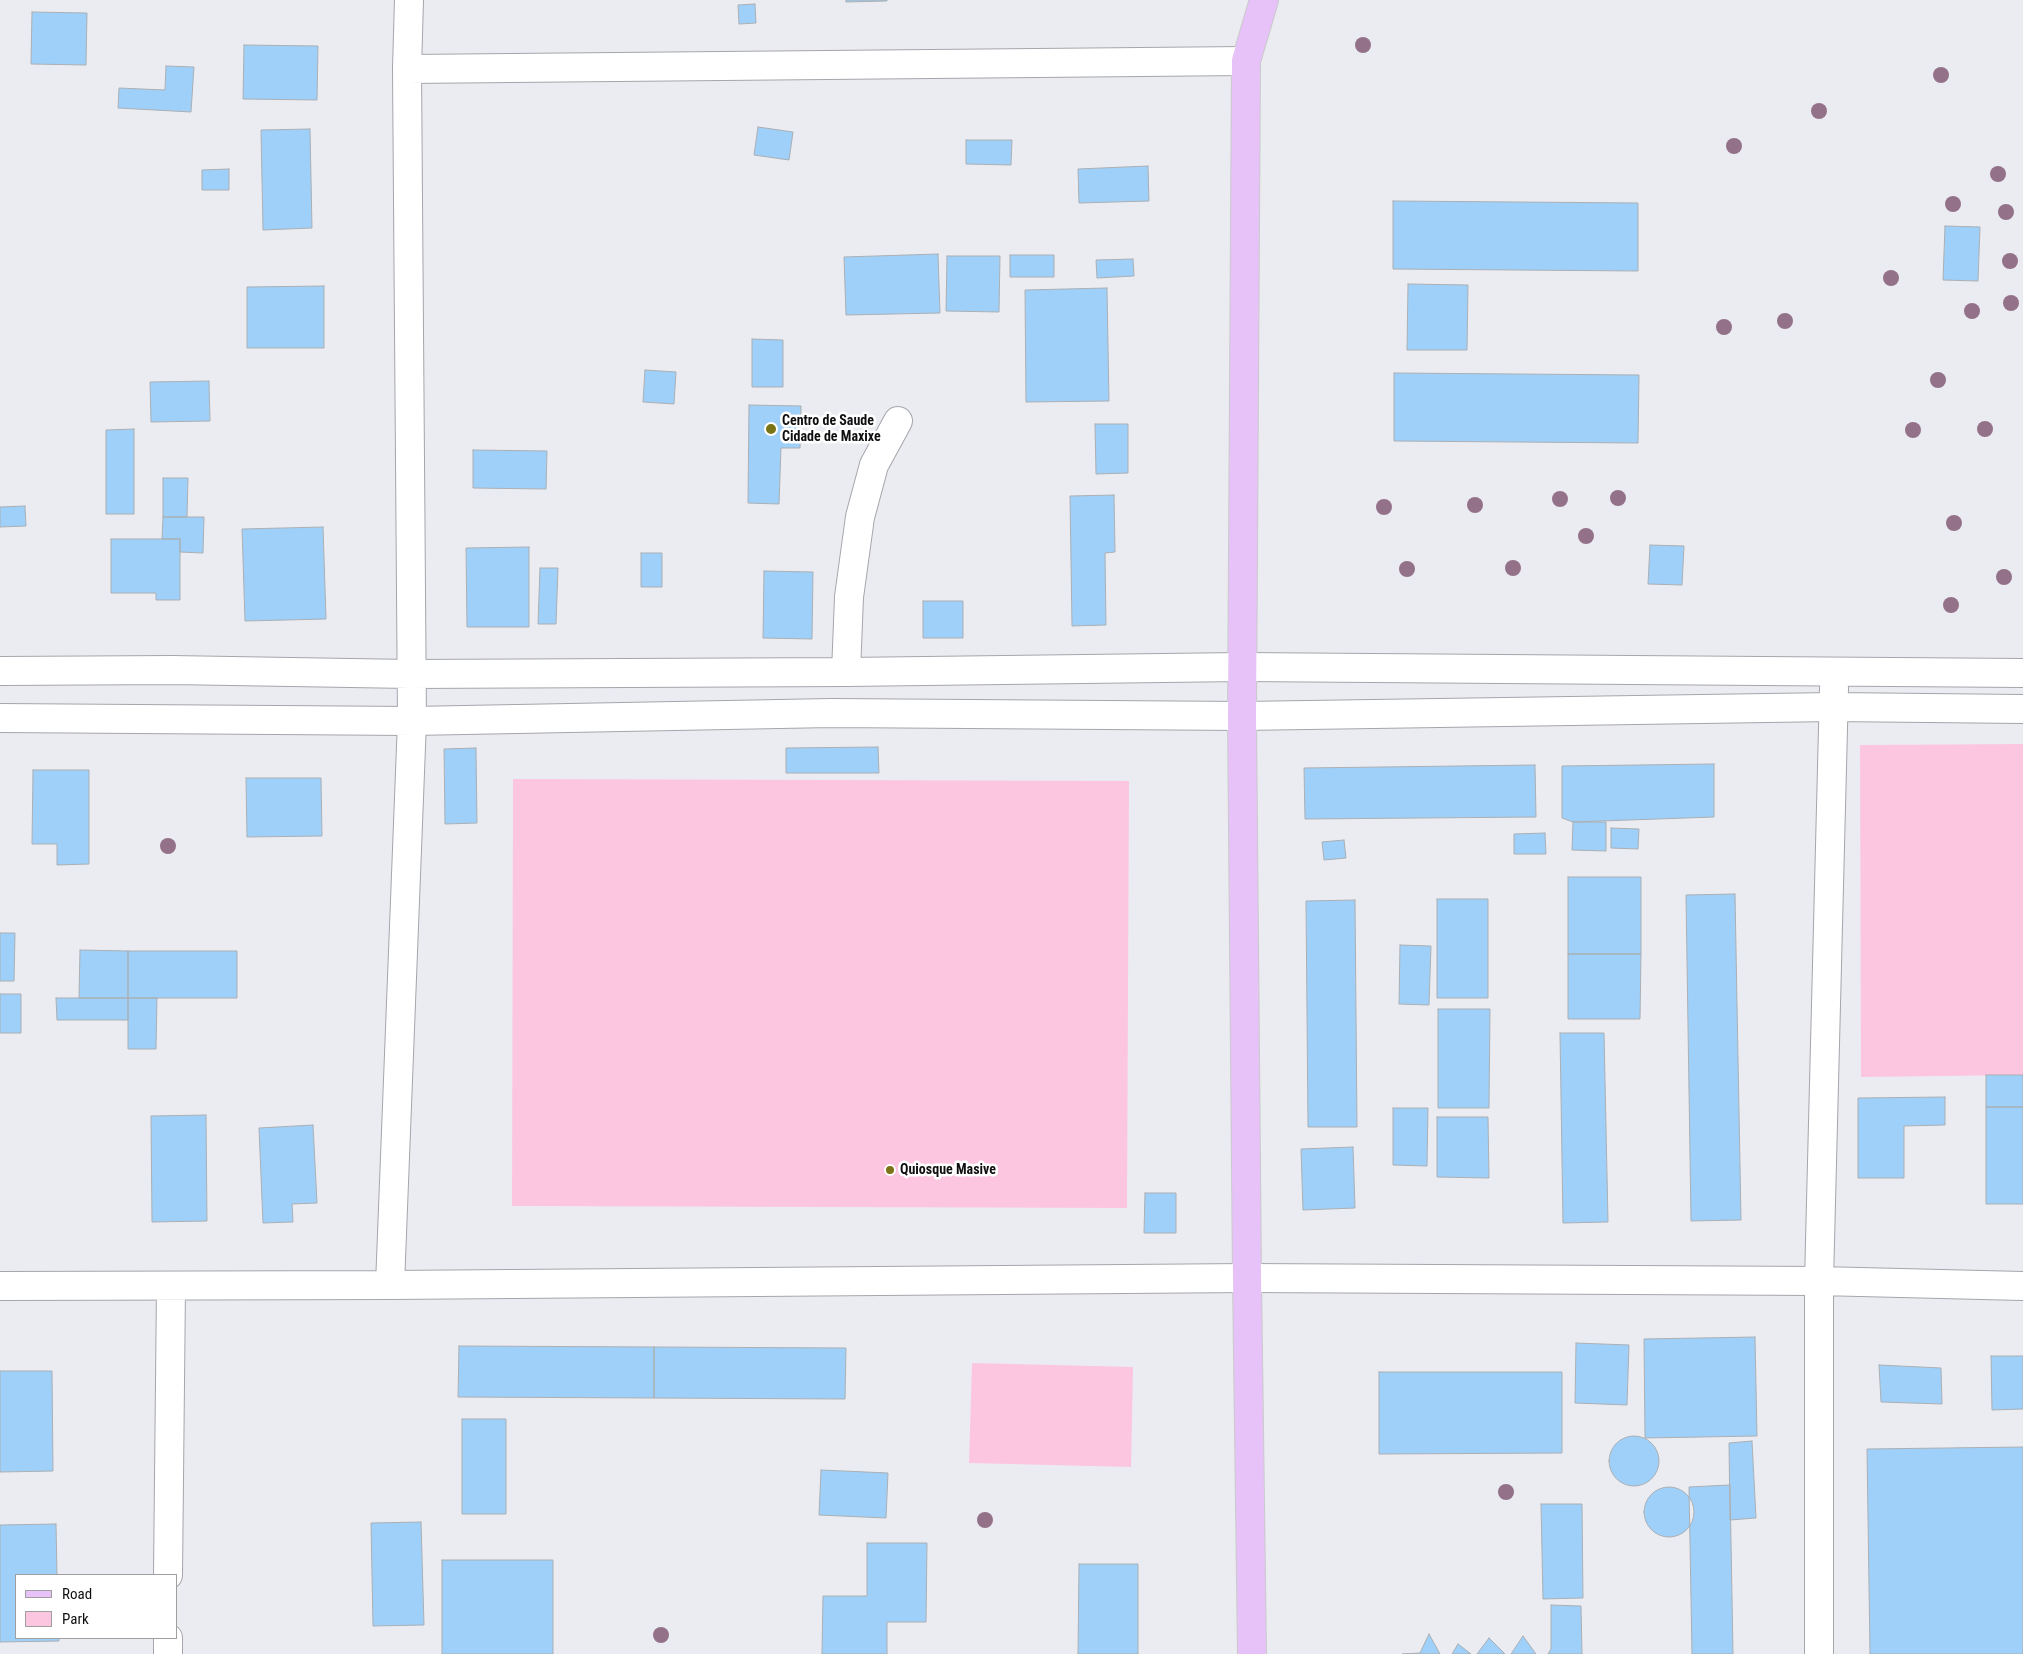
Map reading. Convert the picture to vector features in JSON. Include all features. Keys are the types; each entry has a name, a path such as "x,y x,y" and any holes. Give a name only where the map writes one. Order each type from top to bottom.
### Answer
{"main road":[{"path":"1252,1654 1242,716 1246,61 1264,0"}],"street":[{"path":"390,1285 412,721 410,674 407,70 409,0"},
{"path":"407,70 1246,61"},
{"path":"846,672 849,597 860,517 874,465 898,421"},
{"path":"0,671 172,670 410,674 846,672 1242,667 1834,673 2023,672"},
{"path":"1819,1654 1819,1281 1834,673"},
{"path":"0,718 412,721 832,713 1242,716 1833,706 2023,709"},
{"path":"0,1286 390,1285 1247,1278 1819,1281 2023,1286"},
{"path":"168,1574 171,1286"},
{"path":"168,1639 168,1654"}],"green space":[{"path":"2023,744 2023,1075 1861,1077 1860,745"},
{"path":"513,779 1129,781 1127,1208 512,1206"},
{"path":"972,1363 1133,1367 1131,1467 969,1463"}],"building":[{"path":"846,0 887,0 887,1 846,2"},
{"path":"755,4 756,23 739,24 738,5"},
{"path":"32,12 87,13 86,65 31,64"},
{"path":"244,45 318,46 317,100 243,99"},
{"path":"166,66 194,67 191,112 118,108 119,88 165,90"},
{"path":"758,127 793,132 789,160 754,155"},
{"path":"310,129 312,228 263,230 261,130"},
{"path":"966,140 1012,140 1011,165 966,164"},
{"path":"1148,166 1149,201 1079,203 1078,169"},
{"path":"229,169 229,190 202,190 202,170"},
{"path":"1393,201 1638,203 1638,271 1393,269"},
{"path":"1945,226 1980,227 1978,281 1943,280"},
{"path":"938,254 940,313 846,315 844,257"},
{"path":"1010,255 1054,255 1054,277 1010,277"},
{"path":"947,256 1000,256 999,312 946,311"},
{"path":"1133,259 1134,276 1097,278 1096,260"},
{"path":"1408,284 1468,285 1467,350 1407,350"},
{"path":"324,286 324,348 247,348 247,287"},
{"path":"1107,288 1109,401 1026,402 1025,290"},
{"path":"752,339 783,340 783,387 752,387"},
{"path":"645,370 676,372 674,404 643,402"},
{"path":"1394,373 1639,375 1638,443 1394,441"},
{"path":"209,381 210,421 151,422 150,382"},
{"path":"749,405 801,406 800,448 781,448 779,504 748,503"},
{"path":"1095,424 1128,424 1128,473 1096,474"},
{"path":"134,429 134,514 106,514 106,430"},
{"path":"473,450 547,451 546,489 473,488"},
{"path":"163,478 188,478 187,517 163,517"},
{"path":"1114,495 1115,552 1105,553 1106,625 1072,626 1070,496"},
{"path":"25,506 26,526 0,527 0,507"},
{"path":"163,517 204,517 203,553 180,552 180,539 162,539"},
{"path":"323,527 326,619 245,621 242,529"},
{"path":"111,539 180,539 180,600 156,600 156,593 111,593"},
{"path":"1650,545 1684,546 1682,585 1648,584"},
{"path":"529,547 529,627 467,627 466,548"},
{"path":"641,553 662,553 662,587 641,587"},
{"path":"540,568 558,568 556,624 538,624"},
{"path":"764,571 813,572 812,639 763,638"},
{"path":"923,601 963,601 963,638 923,638"},
{"path":"878,747 879,773 786,773 786,748"},
{"path":"476,748 477,823 445,824 444,749"},
{"path":"1714,764 1714,817 1573,822 1562,818 1562,766"},
{"path":"1535,765 1536,817 1305,819 1304,768"},
{"path":"33,770 89,770 89,864 57,865 57,844 32,844"},
{"path":"246,778 321,778 322,836 247,837"},
{"path":"1573,822 1606,822 1606,851 1572,850"},
{"path":"1611,828 1639,829 1638,849 1611,848"},
{"path":"1545,833 1546,854 1514,854 1514,834"},
{"path":"1344,840 1346,858 1324,860 1322,842"},
{"path":"1568,877 1641,877 1641,954 1568,954"},
{"path":"1735,894 1741,1220 1691,1221 1686,895"},
{"path":"1437,899 1488,899 1488,998 1437,998"},
{"path":"1355,900 1357,1127 1308,1127 1306,901"},
{"path":"0,933 15,933 14,981 0,981"},
{"path":"1400,945 1431,946 1429,1005 1399,1004"},
{"path":"80,950 128,951 128,998 79,998"},
{"path":"128,951 237,951 237,998 128,998"},
{"path":"1568,954 1641,954 1640,1019 1568,1019"},
{"path":"0,994 21,994 21,1033 0,1033"},
{"path":"56,998 128,998 128,1020 57,1020"},
{"path":"128,998 157,998 156,1049 128,1049"},
{"path":"1438,1009 1490,1009 1489,1108 1438,1108"},
{"path":"1560,1033 1604,1033 1608,1222 1563,1223"},
{"path":"1986,1075 2023,1075 2023,1107 1986,1107"},
{"path":"1945,1097 1945,1125 1904,1126 1904,1178 1858,1178 1858,1098"},
{"path":"1986,1107 2023,1107 2023,1204 1986,1204"},
{"path":"1393,1108 1428,1108 1427,1166 1393,1165"},
{"path":"206,1115 207,1221 152,1222 151,1116"},
{"path":"1437,1117 1488,1117 1489,1178 1437,1177"},
{"path":"313,1125 317,1203 292,1204 293,1222 263,1223 259,1128"},
{"path":"1353,1147 1355,1208 1303,1210 1301,1149"},
{"path":"1145,1193 1176,1193 1176,1233 1144,1233"},
{"path":"1755,1337 1757,1436 1645,1438 1644,1339"},
{"path":"1576,1343 1629,1345 1627,1405 1575,1403"},
{"path":"459,1346 654,1347 654,1398 458,1397"},
{"path":"654,1347 846,1348 845,1399 654,1398"},
{"path":"1991,1356 2023,1356 2023,1409 1992,1410"},
{"path":"1879,1365 1941,1368 1942,1404 1881,1402"},
{"path":"0,1371 52,1371 53,1471 0,1472"},
{"path":"1379,1372 1562,1372 1562,1453 1379,1454"},
{"path":"462,1419 506,1419 506,1514 462,1514"},
{"path":"1634,1436 1652,1443 1659,1461 1652,1479 1634,1486 1616,1479 1609,1461 1616,1443"},
{"path":"1752,1441 1756,1518 1730,1520 1729,1443"},
{"path":"2023,1447 2023,1654 1870,1654 1867,1449"},
{"path":"821,1470 888,1473 886,1518 819,1515"},
{"path":"1730,1485 1733,1654 1692,1654 1689,1487"},
{"path":"1669,1487 1678,1489 1689,1498 1694,1512 1692,1521 1683,1532 1669,1537 1660,1535 1649,1526 1644,1512 1646,1503 1655,1492"},
{"path":"1541,1504 1582,1504 1583,1598 1543,1599"},
{"path":"421,1522 424,1625 373,1626 371,1523"},
{"path":"56,1524 57,1574 15,1574 15,1639 59,1639 59,1641 0,1642 0,1525"},
{"path":"867,1543 927,1543 926,1622 887,1622 887,1654 822,1654 823,1596 867,1596"},
{"path":"442,1560 553,1560 553,1654 442,1654"},
{"path":"1079,1564 1138,1564 1138,1654 1078,1654"},
{"path":"1551,1605 1581,1606 1582,1654 1548,1654 1551,1649"},
{"path":"1429,1634 1440,1654 1402,1654 1420,1653"},
{"path":"1523,1636 1536,1654 1511,1654"},
{"path":"1489,1638 1505,1654 1477,1654"},
{"path":"1458,1644 1471,1654 1452,1654"}],"place":[{"name":"Centro de Saude Cidade de Maxixe","path":"771,429"},
{"name":"Quiosque Masive","path":"890,1170"}]}
